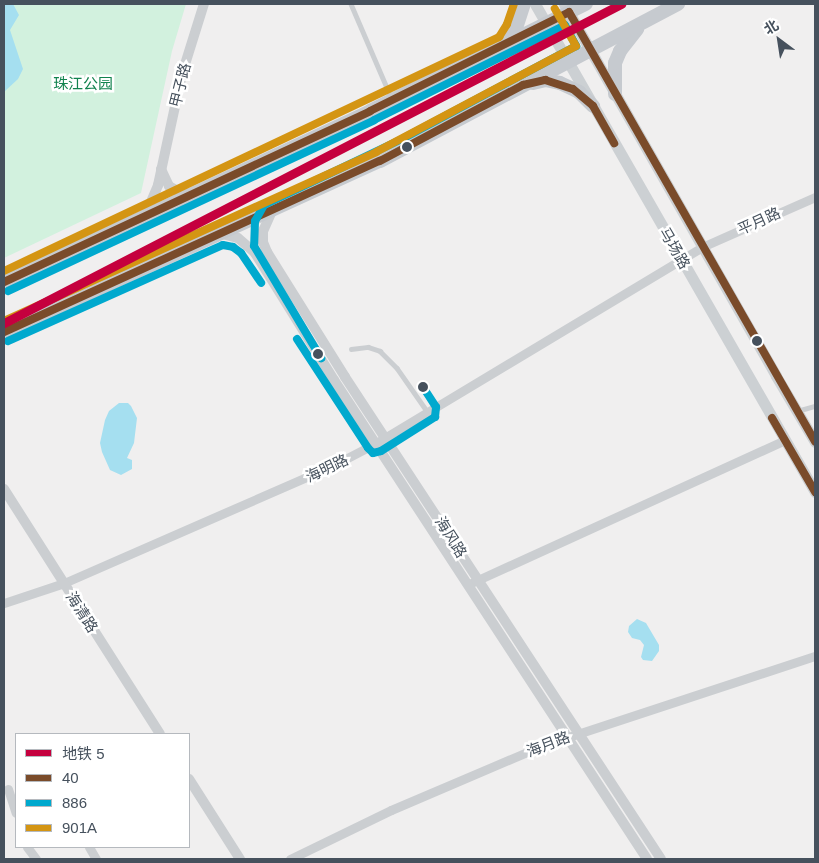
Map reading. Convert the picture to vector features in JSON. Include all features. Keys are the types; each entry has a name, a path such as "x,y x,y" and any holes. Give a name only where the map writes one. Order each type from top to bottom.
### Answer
{"main road":[{"path":"506,45 516,28 524,4"},
{"name":"马场路","path":"535,4 815,492"},
{"path":"4,282 192,195 506,45 547,24 567,8 586,4"},
{"path":"4,332 222,234 408,147 678,4"},
{"name":"马场路","path":"567,8 815,442"},
{"path":"615,94 615,69 620,51 627,39 644,22"},
{"path":"523,85 545,80 560,83 579,92 593,106"}],"street":[{"name":"甲子路","path":"144,217 153,199 182,74 204,4"},
{"path":"161,168 169,186 180,192 192,195"},
{"name":"平月路","path":"681,259 702,247 815,197"},
{"name":"海风路","path":"272,211 263,231 263,242 267,252 385,437 566,737 647,859"},
{"name":"海风路","path":"222,234 238,238 255,253 376,443 578,733 660,859"},
{"name":"海明路","path":"4,603 64,583 330,467 376,443 681,259"},
{"path":"474,582 785,440"},
{"name":"海清路","path":"4,489 159,733"},
{"name":"海月路","path":"290,859 400,806 566,737 815,656"},
{"path":"190,781 240,859"},
{"path":"9,788 15,809"},
{"path":"28,848 36,859"},
{"path":"90,848 96,859"}],"lane":[{"path":"351,4 392,100"},
{"path":"351,349 368,347 380,351 397,368 427,411"},
{"path":"797,411 815,406"}],"green space":[{"name":"珠江公园","path":"4,4 186,4 172,51 141,193 4,258"}],"water":[{"path":"4,4 13,4 19,15 10,30 23,69 18,79 4,92"},
{"path":"119,403 128,403 137,418 134,443 127,458 132,460 132,469 121,475 110,470 100,443 109,411"},
{"path":"637,619 646,623 659,645 659,651 652,661 643,660 641,657 644,645 640,640 632,638 628,632 629,626"}],"metro line":[{"name":"5","path":"4,323 621,4"}],"transit line":[{"name":"901A","path":"4,271 499,37 507,24 514,4"},
{"name":"901A","path":"4,321 376,152 576,46 555,9"},
{"name":"40","path":"4,282 370,111 569,12 815,442"},
{"name":"886","path":"8,291 374,120 565,25 576,46 404,138 264,205 255,221 254,246 321,358"},
{"name":"40","path":"4,332 380,161 523,85 545,80 573,89 593,106 614,143"},
{"name":"886","path":"8,341 223,245 233,247 241,253 261,283"},
{"name":"886","path":"297,339 373,453 381,451 435,417 436,407 423,387"},
{"name":"40","path":"772,418 815,492"}]}
